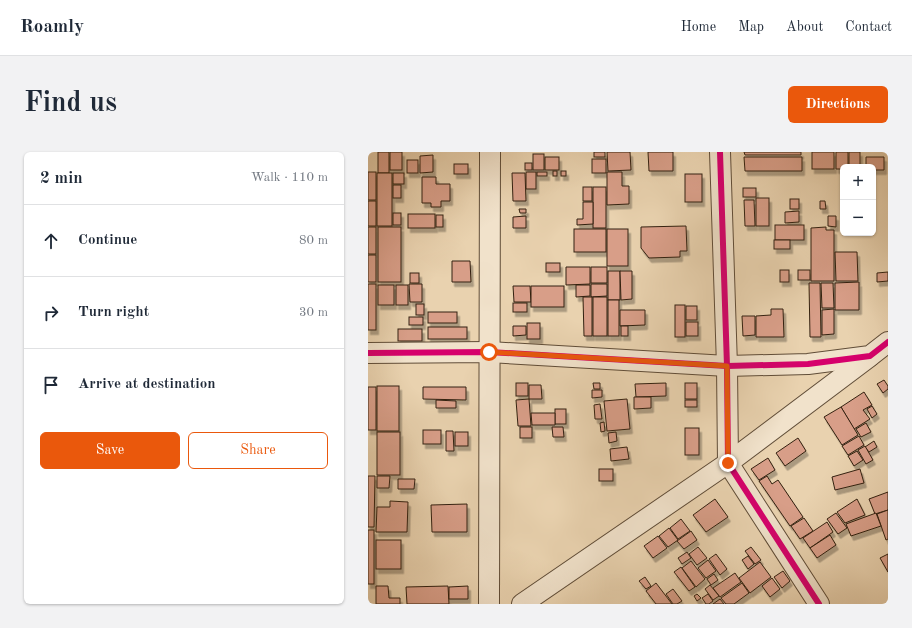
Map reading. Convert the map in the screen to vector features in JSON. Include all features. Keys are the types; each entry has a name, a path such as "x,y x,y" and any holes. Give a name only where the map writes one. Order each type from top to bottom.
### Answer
{"street":[{"path":"489,604 490,152"},
{"path":"720,152 727,366 728,463 819,604"},
{"path":"522,604 728,463 888,342"},
{"path":"368,353 489,352 727,366 808,364 870,356"}],"building":[{"path":"378,152 389,152 389,173 378,173"},
{"path":"390,152 402,152 402,170 390,170"},
{"path":"594,152 605,152 605,157 594,157"},
{"path":"607,152 630,152 631,170 608,171"},
{"path":"648,152 673,152 673,171 649,171"},
{"path":"744,152 801,152 801,155 745,155"},
{"path":"812,152 834,152 834,169 812,169"},
{"path":"836,152 848,152 848,164 840,164 840,169 836,169"},
{"path":"849,152 860,152 860,164 849,164"},
{"path":"533,154 544,154 544,170 533,170"},
{"path":"433,155 433,172 420,173 420,156"},
{"path":"545,157 559,157 559,170 545,170"},
{"path":"744,157 802,157 802,171 745,171"},
{"path":"866,157 884,157 884,170 876,170 876,164 866,164"},
{"path":"592,159 606,159 606,173 592,173"},
{"path":"407,160 418,160 418,173 407,173"},
{"path":"525,163 532,163 532,170 525,170"},
{"path":"454,164 468,164 468,174 454,174"},
{"path":"553,171 557,171 557,176 553,176"},
{"path":"561,171 566,171 566,176 561,176"},
{"path":"368,172 376,172 376,200 368,200"},
{"path":"526,172 536,172 536,189 526,189"},
{"path":"537,172 547,172 547,176 537,176"},
{"path":"607,172 622,172 622,186 629,186 629,204 607,205"},
{"path":"377,173 392,173 392,226 377,226"},
{"path":"393,173 404,173 404,184 393,184"},
{"path":"512,173 525,173 526,201 513,201"},
{"path":"685,174 702,174 702,202 685,202"},
{"path":"422,177 436,177 436,184 450,184 450,201 441,201 441,207 431,207 431,203 422,203"},
{"path":"393,185 401,185 401,198 393,198"},
{"path":"583,187 592,187 592,201 583,201"},
{"path":"593,187 606,187 606,228 593,228"},
{"path":"743,188 756,188 756,197 743,197"},
{"path":"756,198 769,198 769,226 756,226"},
{"path":"790,199 799,199 799,209 790,209"},
{"path":"744,200 754,200 755,226 745,226"},
{"path":"368,201 376,201 376,226 368,226"},
{"path":"820,201 825,201 826,209 820,209"},
{"path":"583,202 593,202 593,224 577,225 577,219 583,219"},
{"path":"519,209 526,209 526,213 520,213"},
{"path":"799,211 799,222 785,223 785,212"},
{"path":"393,213 401,213 401,225 393,225"},
{"path":"408,214 435,214 435,228 408,228"},
{"path":"436,215 443,215 443,227 436,227"},
{"path":"526,216 526,228 513,228 513,217"},
{"path":"828,216 836,216 836,227 828,226"},
{"path":"775,225 804,225 804,240 775,240"},
{"path":"686,226 687,251 680,251 680,257 649,258 641,248 641,227"},
{"path":"368,227 376,227 376,254 368,254"},
{"path":"378,227 401,227 401,282 378,282"},
{"path":"826,227 826,230 834,230 834,281 811,281 811,228"},
{"path":"574,229 606,229 606,252 574,252"},
{"path":"607,229 628,229 628,266 607,266"},
{"path":"774,240 790,240 790,249 774,249"},
{"path":"835,252 857,252 858,281 836,281"},
{"path":"368,255 376,255 376,282 368,282"},
{"path":"452,261 470,261 471,282 452,282"},
{"path":"546,263 560,263 560,272 546,272"},
{"path":"566,267 590,267 590,284 566,285"},
{"path":"591,267 607,267 607,283 591,283"},
{"path":"780,270 789,270 789,282 780,282"},
{"path":"798,270 810,270 810,280 798,280"},
{"path":"608,271 620,271 620,300 608,300"},
{"path":"620,271 632,271 632,299 621,300"},
{"path":"888,272 888,281 877,282 877,273"},
{"path":"410,273 419,273 419,283 410,283"},
{"path":"859,282 859,310 835,310 835,283"},
{"path":"809,283 820,283 821,337 810,337"},
{"path":"821,283 833,283 834,308 822,308"},
{"path":"368,284 376,284 376,330 368,330"},
{"path":"409,284 422,284 422,302 410,302"},
{"path":"591,284 607,284 607,296 591,297"},
{"path":"378,285 394,285 394,305 378,305"},
{"path":"396,285 408,285 408,305 396,305"},
{"path":"576,285 590,285 590,296 576,297"},
{"path":"513,286 530,286 531,302 514,302"},
{"path":"531,286 564,286 564,307 531,307"},
{"path":"583,297 592,297 592,336 584,336"},
{"path":"593,297 607,297 607,336 593,336"},
{"path":"608,300 619,300 619,336 608,336"},
{"path":"513,303 527,303 527,312 513,312"},
{"path":"416,304 424,304 424,315 416,315"},
{"path":"675,305 685,305 685,337 675,337"},
{"path":"686,306 697,306 697,320 686,320"},
{"path":"771,309 783,309 784,337 756,337 756,316 771,315"},
{"path":"834,309 834,334 822,335 822,310"},
{"path":"620,310 645,310 645,325 620,326"},
{"path":"428,312 457,312 457,323 428,323"},
{"path":"742,316 755,316 755,335 743,336"},
{"path":"409,317 423,317 423,325 409,325"},
{"path":"686,322 698,322 698,336 686,336"},
{"path":"527,323 540,323 540,339 527,339"},
{"path":"513,326 526,326 526,335 513,336"},
{"path":"621,326 628,326 628,336 621,336"},
{"path":"428,327 467,327 467,339 428,339"},
{"path":"398,329 422,329 422,341 398,341"},
{"path":"884,380 888,386 888,389 883,393 877,384"},
{"path":"516,383 528,383 528,396 516,396"},
{"path":"593,383 600,383 600,389 594,389"},
{"path":"666,383 666,396 636,397 635,384"},
{"path":"685,383 697,383 697,399 685,399"},
{"path":"529,385 541,385 542,399 529,399"},
{"path":"377,386 399,386 399,431 377,431"},
{"path":"368,387 376,387 376,430 368,430"},
{"path":"423,387 466,387 466,400 423,399"},
{"path":"592,390 602,390 602,397 592,398"},
{"path":"864,392 872,405 863,410 870,419 854,429 841,407"},
{"path":"634,397 651,397 651,408 634,409"},
{"path":"529,399 531,426 518,426 516,400"},
{"path":"627,399 630,429 607,431 604,401"},
{"path":"436,400 456,401 456,408 436,408"},
{"path":"685,400 697,400 697,407 685,407"},
{"path":"600,404 602,419 595,419 594,405"},
{"path":"872,406 877,414 872,418 867,409"},
{"path":"841,407 858,435 842,445 824,417"},
{"path":"555,409 566,409 566,424 555,424"},
{"path":"531,413 555,413 555,425 532,425"},
{"path":"604,422 605,431 601,432 600,423"},
{"path":"866,423 871,432 861,437 856,429"},
{"path":"520,427 532,427 532,438 520,438"},
{"path":"552,427 563,427 564,437 553,437"},
{"path":"685,428 699,428 699,455 685,455"},
{"path":"423,430 441,430 441,444 423,444"},
{"path":"446,431 453,431 454,451 446,451"},
{"path":"377,432 400,432 400,475 377,475"},
{"path":"455,432 468,432 468,446 455,446"},
{"path":"616,432 617,441 609,443 608,433"},
{"path":"859,436 864,445 848,455 842,446"},
{"path":"798,438 806,451 785,466 776,453"},
{"path":"874,441 877,447 869,452 865,447"},
{"path":"865,446 873,460 866,464 858,450"},
{"path":"627,447 629,459 611,461 610,449"},
{"path":"857,451 863,460 854,466 848,456"},
{"path":"768,458 775,470 759,480 751,469"},
{"path":"599,469 613,469 613,481 599,481"},
{"path":"860,469 864,483 835,490 832,477"},
{"path":"368,476 375,476 374,527 368,527"},
{"path":"377,476 390,476 389,488 377,488"},
{"path":"767,476 772,484 778,480 803,517 790,526 759,481"},
{"path":"398,479 415,479 414,489 398,489"},
{"path":"888,492 888,510 875,514 869,499"},
{"path":"715,499 728,517 706,532 693,515"},
{"path":"857,499 865,515 845,523 837,512"},
{"path":"390,501 408,502 407,532 376,532 377,507 390,507"},
{"path":"467,504 467,532 432,532 431,505"},
{"path":"888,510 888,539 886,540 877,514"},
{"path":"836,513 847,528 838,534 827,519"},
{"path":"876,513 881,526 851,536 846,524"},
{"path":"804,518 813,531 800,539 791,526"},
{"path":"681,519 690,531 678,539 670,528"},
{"path":"827,522 833,532 810,548 803,538"},
{"path":"669,528 678,540 668,547 659,536"},
{"path":"368,530 374,530 374,584 368,584"},
{"path":"691,531 697,540 684,549 677,541"},
{"path":"830,535 836,545 817,558 810,548"},
{"path":"658,536 667,548 653,558 644,546"},
{"path":"376,540 401,540 401,569 376,569"},
{"path":"698,547 707,558 697,565 689,554"},
{"path":"751,547 761,560 755,564 745,551"},
{"path":"687,552 691,558 682,564 678,558"},
{"path":"716,554 727,569 720,575 709,559"},
{"path":"888,554 888,572 880,558"},
{"path":"748,556 754,564 748,569 742,560"},
{"path":"708,560 716,571 706,578 698,568"},
{"path":"691,561 705,579 696,587 682,568"},
{"path":"760,562 771,577 750,593 739,578"},
{"path":"681,567 695,587 689,591 674,572"},
{"path":"783,571 790,581 782,588 774,577"},
{"path":"735,573 741,582 720,597 713,588"},
{"path":"714,574 718,580 711,585 707,579"},
{"path":"645,577 651,586 646,589 639,581"},
{"path":"772,578 780,589 770,597 762,586"},
{"path":"656,583 672,604 656,604 646,591"},
{"path":"742,583 749,593 734,604 726,604 721,598"},
{"path":"710,585 719,596 713,600 705,589"},
{"path":"376,586 388,586 389,598 400,598 400,604 376,604"},
{"path":"448,586 449,604 407,604 406,587"},
{"path":"468,586 468,599 449,599 449,587"},
{"path":"673,589 682,601 677,604 673,604 666,594"},
{"path":"697,594 701,598 697,601 694,596"},
{"path":"708,594 713,601 706,604 702,598"},
{"path":"720,599 724,604 713,604"}],"cycle path":[{"path":"720,152 727,366 728,463 819,604"},
{"path":"368,353 489,352 727,366 808,364 870,356 888,342"}],"route":[{"path":"489,352 727,366 728,463"}]}
